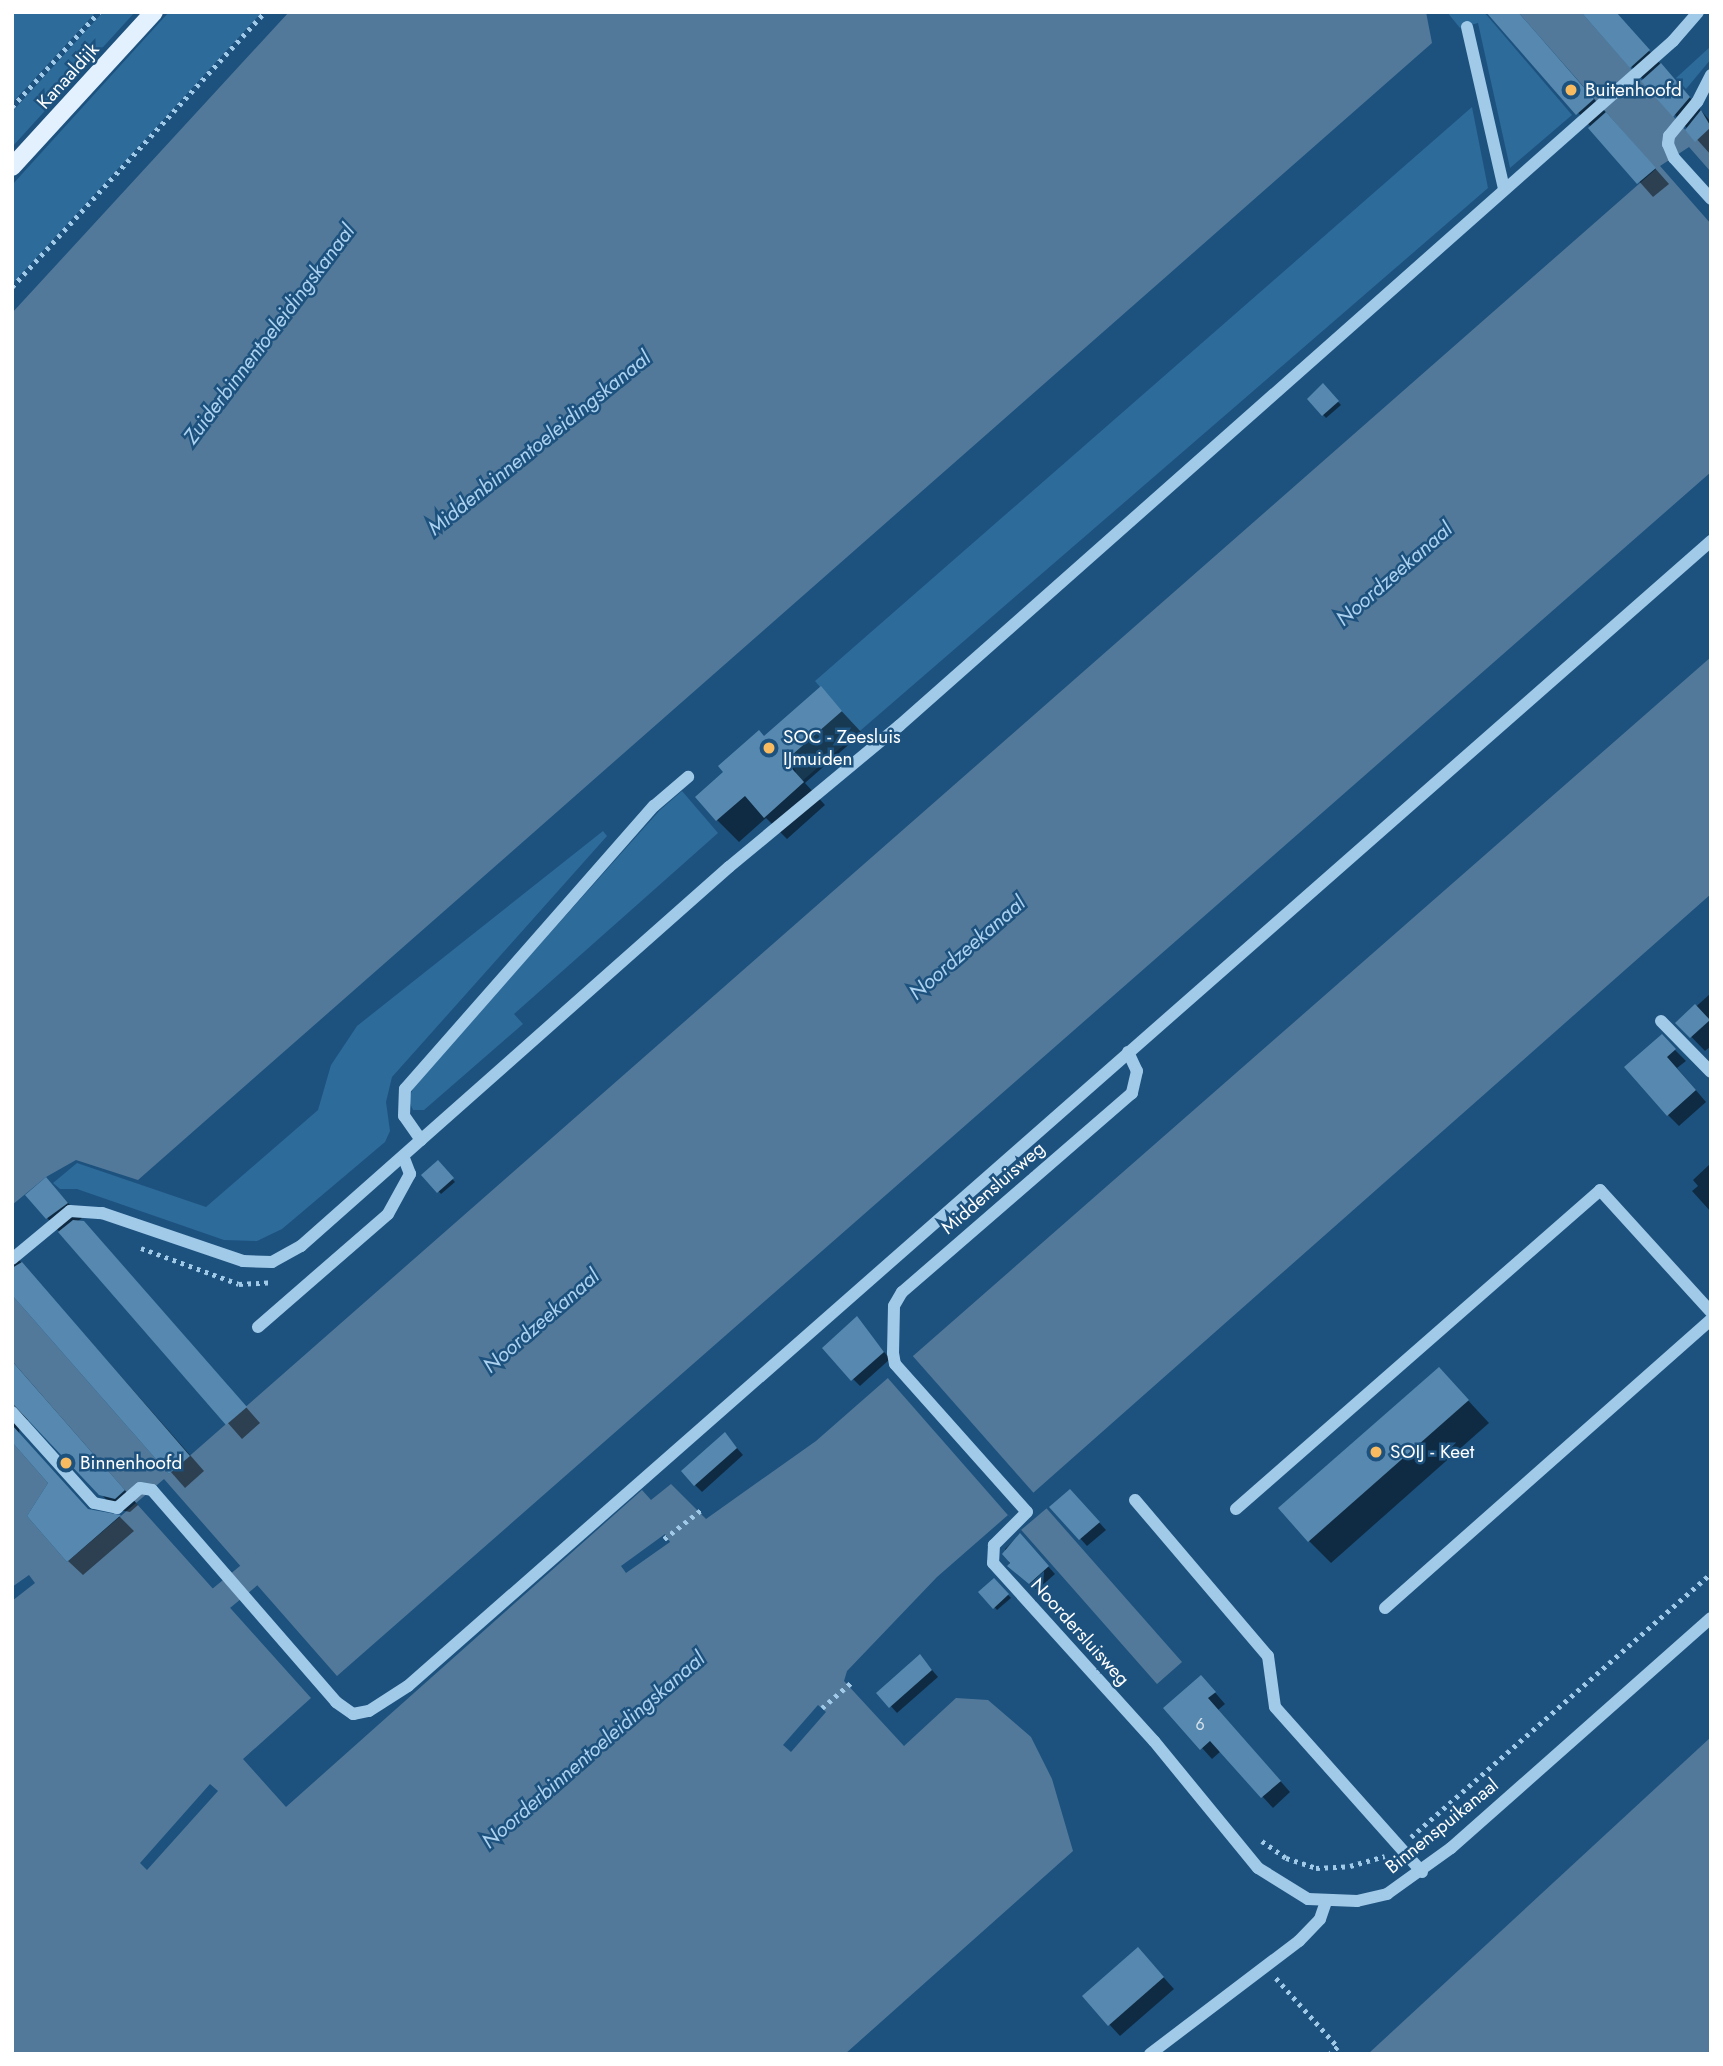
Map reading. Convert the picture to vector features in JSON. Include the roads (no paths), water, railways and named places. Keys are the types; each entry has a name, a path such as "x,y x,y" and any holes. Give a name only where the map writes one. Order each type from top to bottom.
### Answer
{"main road":[{"name":"Kanaaldijk","path":"12,167 154,12"}],"street":[{"path":"12,1259 70,1211 102,1213 243,1261 272,1262 302,1246 719,876 899,726 1642,66 1698,12"},
{"path":"1467,27 1504,189"},
{"path":"1711,75 1698,102 1669,136 1669,151 1711,199"},
{"path":"12,1412 94,1503 117,1508 140,1488 152,1490 328,1691 353,1714 369,1712 408,1686 1711,541"},
{"path":"421,1140 404,1116 405,1089 654,806 688,776"},
{"path":"1661,1021 1704,1070 1711,1072"},
{"name":"Middensluisweg","path":"895,1364 894,1306 902,1292 1132,1093 1137,1071 1128,1052"},
{"path":"258,1326 388,1214 410,1174 403,1156"},
{"path":"1236,1509 1600,1190 1711,1312"},
{"path":"1385,1608 1711,1320"},
{"name":"Noordersluisweg","path":"895,1364 1027,1512 1014,1522 994,1545 993,1563 1154,1741 1258,1868 1289,1890 1326,1902"},
{"path":"1135,1500 1268,1656 1275,1707 1422,1872"},
{"name":"Binnenspuikanaal","path":"1326,1902 1357,1901 1387,1894 1422,1872 1711,1618"},
{"path":"1150,2054 1309,1932 1326,1902"}],"water":[{"path":"289,12 1426,12 1432,43 138,1180 76,1160 46,1177 12,1205 12,313"},
{"path":"1518,12 1581,12 1695,141 1711,127 1711,172 1689,147 1660,166 1711,224 1711,472 337,1676 164,1479 136,1503 12,1361 12,1295 169,1474 1656,169"},
{"name":"Noorderbinnentoeleidingskanaal","path":"1711,657 1711,894 1033,1493 1182,1662 1157,1684 1008,1515 937,1577 847,1671 844,1681 904,1746 956,1698 988,1700 1031,1737 1052,1779 1073,1851 845,2054 12,2054 12,1601 35,1583 29,1575 12,1587 12,1442 48,1483 27,1516 67,1562 136,1503 311,1698 243,1759 286,1807 642,1490 651,1500 671,1484 706,1519 816,1441","holes":["665,1534 670,1542 626,1573 621,1566","818,1705 826,1712 791,1752 783,1745","210,1784 218,1791 147,1870 140,1863"]},
{"path":"1711,1737 1711,2054 1368,2054"}],"waterway":[{"name":"Noordzeekanaal","path":"195,1620 276,1553"}],"place":[{"name":"Buitenhoofd","path":"1571,90"},
{"name":"SOC - Zeesluis IJmuiden","path":"769,748"},
{"name":"SOIJ - Keet","path":"1376,1452"},
{"name":"Binnenhoofd","path":"66,1463"}],"water label":[{"name":"Zuiderbinnentoeleidingskanaal","path":"269,334"},
{"name":"Middenbinnentoeleidingskanaal","path":"539,443"}]}
